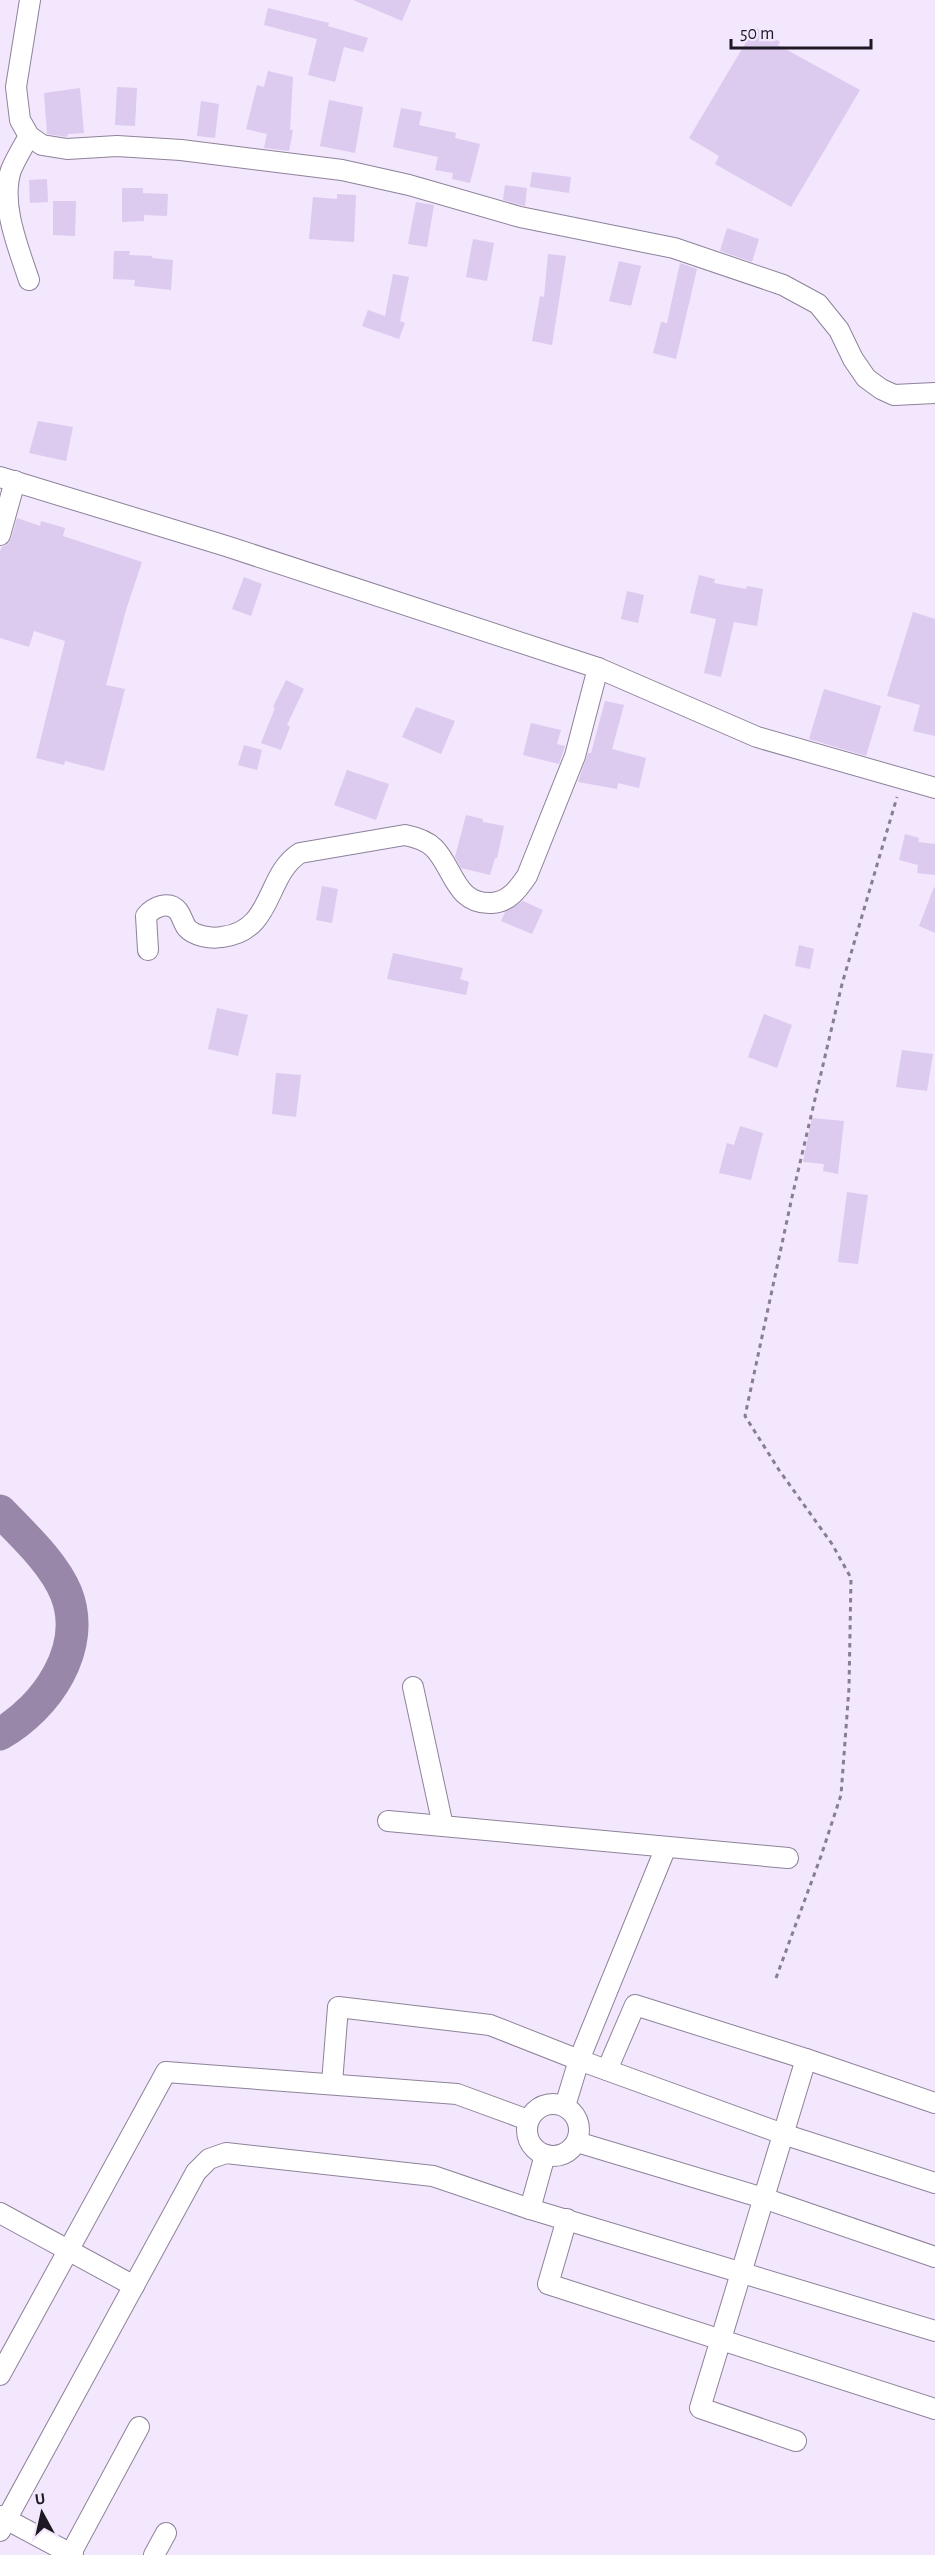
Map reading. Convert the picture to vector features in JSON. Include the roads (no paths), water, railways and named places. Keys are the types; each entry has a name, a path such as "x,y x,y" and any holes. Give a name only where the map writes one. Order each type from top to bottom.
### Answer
{"street":[{"path":"30,0 16,87 20,120 29,136 42,145 67,149 117,146 181,150 342,170 409,184 520,217 674,248 783,285 818,304 839,330 853,359 866,378 880,389 894,395 935,393"},
{"path":"29,136 10,171 6,193 11,228 29,280"},
{"path":"0,535 8,479 226,546 598,668 757,737 935,788"},
{"path":"148,950 146,916 157,907 167,905 177,910 187,928 195,934 221,938 235,934 255,921 267,905 288,860 300,853 405,835 418,838 435,849 465,895 480,903 501,902 516,892 527,876 575,756 598,668"},
{"path":"413,1687 443,1826"},
{"path":"388,1821 788,1858"},
{"path":"565,2106 579,2060 666,1847"},
{"path":"607,2070 635,2005 935,2103"},
{"path":"332,2084 338,2007 490,2025 783,2134 935,2182"},
{"path":"796,2441 700,2408 806,2059"},
{"path":"0,2375 166,2073 457,2094 528,2120"},
{"path":"548,2104 565,2106 577,2117 579,2133 577,2142 565,2153 557,2156 545,2155 534,2149 529,2142 526,2134 528,2120 541,2106 548,2104"},
{"path":"577,2142 763,2198 935,2257"},
{"path":"139,2427 72,2554 2,2522 196,2172 209,2159 226,2153 433,2176 530,2209 935,2331"},
{"path":"530,2209 545,2155"},
{"path":"0,2214 134,2286"},
{"path":"567,2219 548,2284 935,2409"},
{"path":"154,2555 166,2533"}],"waterway":[{"path":"0,1511 37,1549 53,1570 66,1593 71,1614 71,1635 67,1655 58,1674 33,1709 0,1734"}]}
